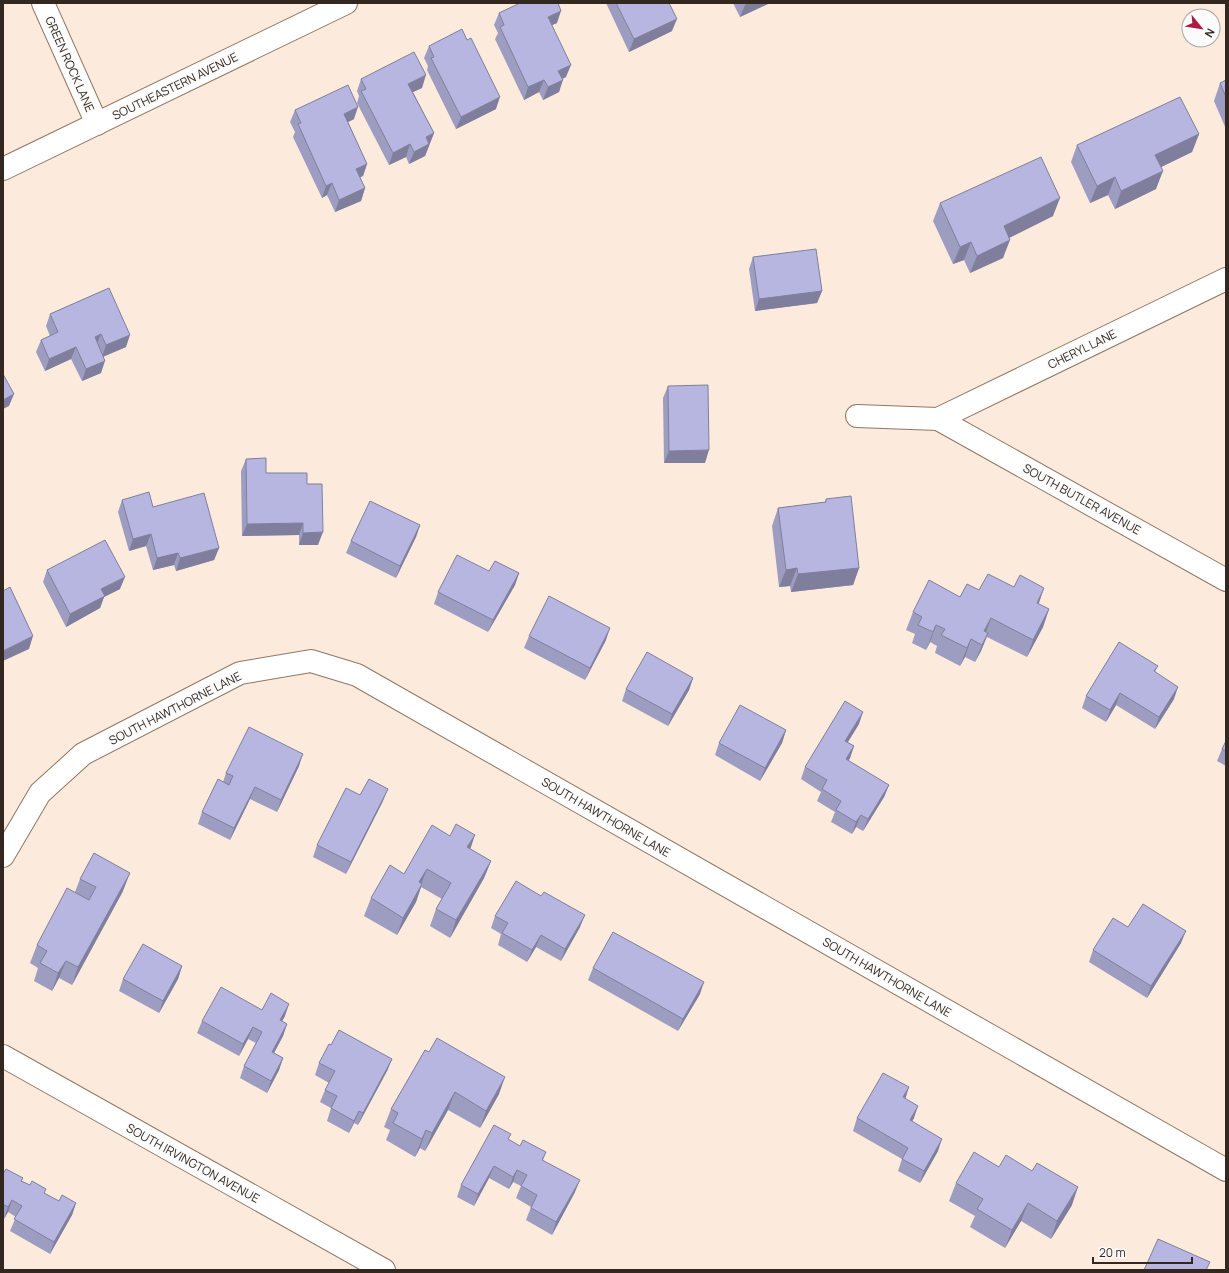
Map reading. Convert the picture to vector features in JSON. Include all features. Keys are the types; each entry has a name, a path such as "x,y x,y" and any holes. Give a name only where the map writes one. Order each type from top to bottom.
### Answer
{"street":[{"name":"GREEN ROCK LANE","path":"43,3 97,124"},
{"name":"SOUTHEASTERN AVENUE","path":"3,170 346,3"},
{"name":"CHERYL LANE","path":"938,419 1226,279"},
{"path":"857,416 938,419"},
{"name":"SOUTH BUTLER AVENUE","path":"938,419 1226,580"},
{"name":"SOUTH HAWTHORNE LANE","path":"3,856 40,793 83,754 240,673 311,660 356,675 1226,1170"},
{"name":"SOUTH IRVINGTON AVENUE","path":"3,1056 384,1270"}],"building":[{"path":"520,3 558,3 561,11 548,17 571,65 558,71 563,80 548,87 544,80 528,87 500,27 504,25 499,13"},
{"path":"616,3 669,3 677,19 634,39"},
{"path":"462,29 467,40 471,38 500,97 461,117 431,58 434,57 429,46"},
{"path":"414,52 426,75 408,84 434,133 426,137 429,144 414,152 410,144 393,153 361,91 366,89 361,79"},
{"path":"1226,80 1226,97 1220,83"},
{"path":"348,85 358,107 344,114 367,164 356,169 365,188 339,200 332,183 326,186 298,124 301,123 295,110"},
{"path":"1180,97 1199,134 1155,155 1163,171 1121,191 1115,177 1097,186 1077,145"},
{"path":"1041,157 1060,198 1004,226 1010,240 977,256 971,242 960,247 940,203"},
{"path":"816,249 822,291 759,299 753,257"},
{"path":"109,288 130,335 106,345 101,334 95,337 105,361 86,369 76,347 49,359 41,340 58,332 50,314"},
{"path":"3,374 14,394 3,400"},
{"path":"708,385 709,450 669,451 668,386"},
{"path":"266,458 266,473 307,473 307,484 322,484 323,532 303,533 303,523 247,524 246,459"},
{"path":"149,492 153,507 204,493 219,548 180,558 178,553 157,558 151,534 133,539 122,500"},
{"path":"851,496 859,568 798,574 797,568 786,570 778,508 826,502 826,499"},
{"path":"370,501 420,525 400,566 351,541"},
{"path":"105,540 125,577 101,589 105,596 70,614 47,570"},
{"path":"457,555 489,571 495,561 519,573 493,620 438,592"},
{"path":"988,574 1014,587 1020,575 1044,588 1037,603 1049,609 1033,640 991,618 984,631 988,633 982,645 971,639 967,648 941,635 945,629 936,625 933,632 918,625 922,617 913,612 929,580 960,597 967,584 979,590"},
{"path":"10,587 33,636 3,651 3,591"},
{"path":"549,596 610,628 590,668 529,636"},
{"path":"1119,642 1158,666 1154,671 1178,687 1159,717 1120,693 1110,710 1086,696"},
{"path":"647,652 693,678 672,714 626,689"},
{"path":"845,701 863,712 845,741 854,746 846,759 889,785 868,819 861,815 856,822 836,810 841,801 822,789 827,780 805,767"},
{"path":"740,705 786,730 765,768 719,743"},
{"path":"249,727 303,754 281,800 255,787 234,828 202,812 218,779 229,785 233,776 226,773"},
{"path":"1226,741 1226,751 1222,749"},
{"path":"369,779 388,789 351,862 317,845 346,788 360,795"},
{"path":"456,824 475,835 467,847 491,861 456,920 436,909 451,883 427,869 419,882 422,884 403,918 371,898 390,865 404,874 432,825 450,836"},
{"path":"94,853 130,873 78,967 66,961 58,973 40,963 47,951 37,945 67,888 89,900 96,887 80,879"},
{"path":"516,881 541,896 544,892 585,915 565,949 541,935 532,950 502,933 508,923 495,916"},
{"path":"1143,904 1186,931 1151,986 1093,950 1113,918 1128,927"},
{"path":"613,932 704,982 683,1019 593,968"},
{"path":"143,944 182,966 163,1001 123,979"},
{"path":"221,987 262,1010 271,993 289,1004 280,1020 287,1024 272,1052 283,1058 271,1081 244,1066 262,1032 253,1027 243,1044 202,1021"},
{"path":"339,1030 392,1059 363,1113 359,1111 354,1121 331,1108 337,1096 325,1090 335,1071 319,1063 329,1044 331,1045"},
{"path":"437,1038 505,1077 486,1111 455,1092 432,1133 426,1130 422,1139 393,1123 398,1113 391,1109 425,1050 429,1052"},
{"path":"883,1073 909,1087 903,1097 918,1106 910,1120 942,1139 924,1171 902,1159 908,1148 857,1118"},
{"path":"494,1125 511,1134 508,1139 520,1146 523,1140 546,1152 542,1160 580,1180 556,1222 531,1208 537,1195 521,1186 527,1175 517,1170 513,1177 494,1166 478,1194 461,1185"},
{"path":"974,1152 999,1167 1006,1155 1032,1171 1037,1163 1078,1187 1057,1221 1028,1203 1012,1230 977,1209 983,1199 956,1183"},
{"path":"6,1169 23,1178 21,1181 30,1185 32,1181 46,1189 44,1193 59,1201 62,1195 76,1203 54,1242 14,1219 22,1206 12,1200 8,1207 3,1204 3,1174"},
{"path":"1158,1239 1210,1262 1206,1270 1144,1270"}]}
